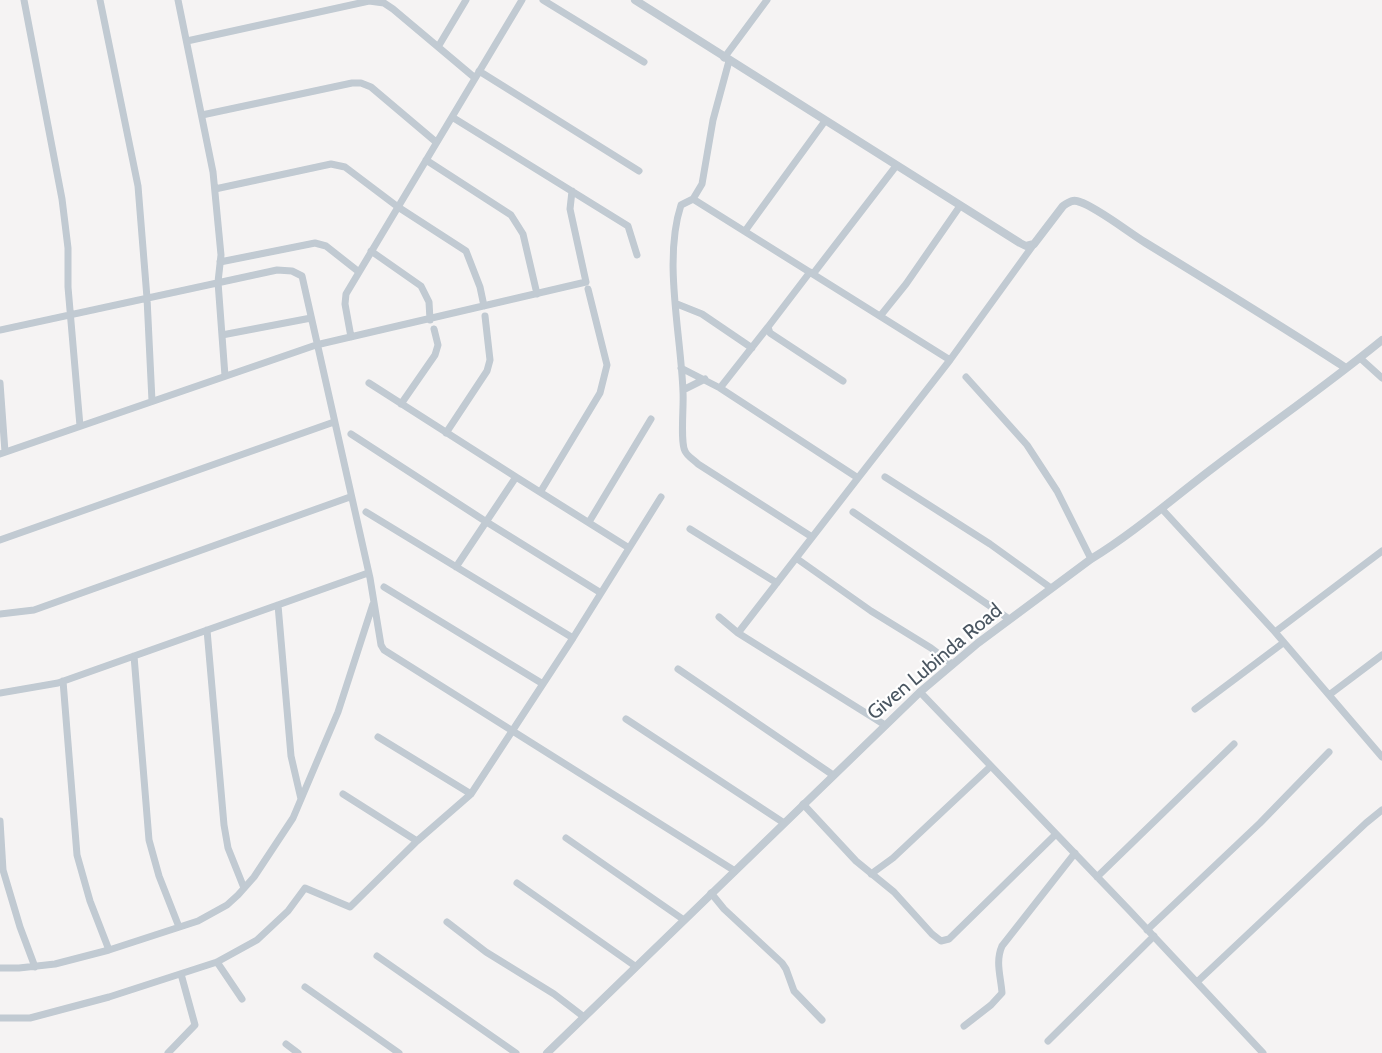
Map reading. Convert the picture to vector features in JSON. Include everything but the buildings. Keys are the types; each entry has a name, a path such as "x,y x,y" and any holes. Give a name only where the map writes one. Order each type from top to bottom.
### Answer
{"street":[{"path":"24,0 62,199 68,248 70,315 80,426"},
{"path":"100,0 138,186 152,402"},
{"path":"178,0 213,172 225,376"},
{"path":"438,47 466,0"},
{"path":"351,337 345,304 346,294 522,0"},
{"path":"543,0 644,62"},
{"path":"635,0 1029,248"},
{"path":"768,0 727,59 702,184 695,196 681,205 677,216 673,262 683,390 683,442 685,453 698,464 812,537"},
{"path":"187,41 369,1 384,3 438,47 477,74 639,171"},
{"path":"202,115 352,83 362,83 376,90 436,142"},
{"path":"452,117 628,226 637,255"},
{"path":"745,231 825,121"},
{"path":"426,160 511,215 522,234 537,294"},
{"path":"215,189 331,164 339,165 466,251 480,287 484,306"},
{"path":"720,388 896,165"},
{"path":"0,383 3,453 316,345 586,282 570,209 572,191"},
{"path":"695,196 700,203 950,360"},
{"path":"738,633 950,360 1029,248 1063,206 1070,201 1085,203 1127,232 1249,305 1346,368"},
{"path":"881,315 906,284 960,206"},
{"path":"220,262 315,243 326,246 359,272"},
{"path":"371,251 421,286 429,302 430,320"},
{"path":"0,330 276,270 292,271 302,276 368,573 381,645 388,654 735,871"},
{"path":"540,491 600,393 604,382 607,365 588,289"},
{"path":"677,304 702,314 752,348"},
{"path":"446,433 485,375 489,365 485,316"},
{"path":"222,335 311,318"},
{"path":"768,327 770,333 843,381"},
{"path":"400,404 435,355 438,345 434,329"},
{"name":"Given Lubinda Road","path":"548,1053 833,775 952,664 1051,588 1162,509 1212,468 1382,340"},
{"path":"1360,358 1382,378"},
{"path":"681,368 720,388 858,478"},
{"path":"966,377 1027,445 1057,491 1091,559"},
{"path":"683,390 705,379"},
{"path":"369,383 629,548"},
{"path":"589,522 651,419"},
{"path":"0,540 334,422"},
{"path":"351,434 601,593"},
{"path":"456,567 516,477"},
{"path":"885,477 990,544 1051,588"},
{"path":"0,614 34,610 350,497"},
{"path":"0,1018 30,1018 109,997 217,962 257,940 288,911 305,888 350,906 417,841 471,794 573,639 661,498"},
{"path":"1162,509 1275,632 1382,757"},
{"path":"366,512 573,639"},
{"path":"853,512 1010,619"},
{"path":"690,529 777,583"},
{"path":"1275,632 1382,551"},
{"path":"796,558 952,664"},
{"path":"0,693 63,681 368,573"},
{"path":"384,587 543,684"},
{"path":"0,968 55,964 109,950 198,921 227,905 254,877 293,819 338,712 374,602"},
{"path":"278,605 291,756 301,799"},
{"path":"719,617 738,633 885,725"},
{"path":"207,630 224,825 228,848 244,888"},
{"path":"1195,709 1283,643"},
{"path":"1329,695 1382,655"},
{"path":"134,656 149,840 159,876 179,927"},
{"path":"678,669 833,775"},
{"path":"63,681 77,855 90,901 109,950"},
{"path":"920,693 1075,853 1263,1053"},
{"path":"626,719 784,824"},
{"path":"378,737 471,794"},
{"path":"1097,877 1234,744"},
{"path":"1148,930 1260,823 1329,752"},
{"path":"871,874 893,858 991,766"},
{"path":"343,794 417,841"},
{"path":"803,804 871,874 894,892 937,939 944,941 950,939 1056,834"},
{"path":"1197,982 1382,810"},
{"path":"0,821 3,870 35,967"},
{"path":"566,838 684,920"},
{"path":"964,1026 991,1005 1002,993 998,955 1002,946 1075,853"},
{"path":"517,884 635,966"},
{"path":"711,893 724,909 782,963 794,991 822,1020"},
{"path":"447,922 486,952 554,994 584,1017"},
{"path":"1048,1041 1154,936"},
{"path":"377,956 516,1053"},
{"path":"217,962 242,999"},
{"path":"168,1053 195,1025 181,974"},
{"path":"305,987 399,1053"},
{"path":"286,1044 298,1053"}]}
